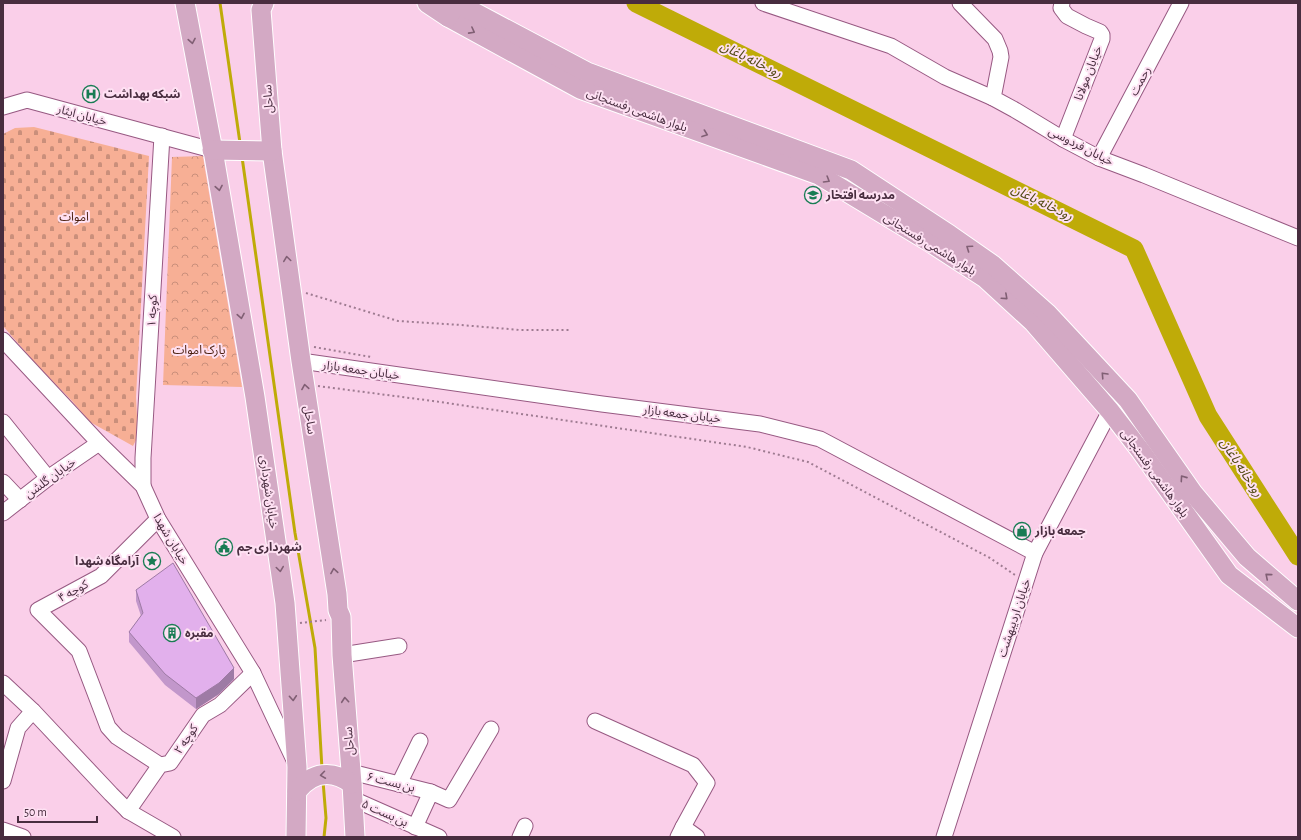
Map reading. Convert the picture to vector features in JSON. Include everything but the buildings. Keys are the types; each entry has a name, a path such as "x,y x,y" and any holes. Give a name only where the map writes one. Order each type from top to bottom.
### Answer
{"main road":[{"name":"خیابان شهرداری","path":"186,3 255,397 288,625 297,767 296,837"},
{"name":"ساحل","path":"264,3 261,10 272,151 304,385 337,594 338,610 341,618 342,655 355,837"},
{"name":"بلوار هاشمی رفسنجانی","path":"427,3 452,10 580,89 819,175 928,241 989,272 1047,313 1128,400 1194,493 1247,557 1298,601"},
{"path":"212,150 272,151"},
{"name":"بلوار هاشمی رفسنجانی","path":"989,272 1110,410 1229,575 1298,628"},
{"path":"296,791 308,780 322,775 331,774 338,776 352,785"}],"street":[{"name":"خیابان فردوسی","path":"763,3 891,46 945,77 993,98 1098,158 1144,175 1298,238"},
{"path":"960,3 995,39 1000,51 1001,57 993,98"},
{"name":"خیابان مولانا","path":"1062,3 1061,8 1067,16 1102,34 1102,39 1063,139"},
{"name":"رحمت","path":"1098,158 1181,3"},
{"name":"خیابان ایثار","path":"3,107 27,100 212,150"},
{"name":"کوچه ۱","path":"143,486 143,458 162,136"},
{"name":"خیابان شهدا","path":"3,340 99,443 143,486 158,518 253,673 297,767"},
{"name":"خیابان جمعه بازار","path":"301,361 602,404 760,424 820,439 1036,553"},
{"name":"خیابان اردیبهشت","path":"944,837 1036,553 1110,410"},
{"path":"3,422 48,478"},
{"name":"خیابان گلشن","path":"3,513 48,478 99,443"},
{"path":"3,482 20,500"},
{"name":"کوچه ۴","path":"158,518 101,576 38,610 79,651 108,727 117,737 160,765"},
{"path":"342,655 399,646"},
{"name":"کوچه ۲","path":"128,811 160,765 170,763 203,715 220,704 253,673"},
{"path":"3,683 33,711 128,811 172,837"},
{"path":"3,781 18,728 33,711"},
{"path":"595,721 693,765 708,783 681,832 697,837"},
{"name":"بن بست ۶","path":"352,785 399,784 430,792 449,800 491,729"},
{"path":"399,784 420,741"},
{"name":"بن بست ۵","path":"352,785 415,827 439,837"},
{"path":"415,827 430,792"},
{"path":"3,830 23,837"}],"path":[{"path":"291,289 398,321 461,324 520,330 571,330"},
{"path":"304,385 433,401 747,448 808,462 990,558 1026,582"},
{"path":"288,625 341,618"}],"green space":[{"name":"اموات","path":"34,127 149,156 136,397 138,436 133,446 90,422 3,326 3,134 15,128"},
{"name":"پارک اموات","path":"203,156 242,387 163,385 172,157"}],"waterway":[{"path":"220,3 240,143"},
{"name":"رودخانه باغان","path":"636,3 1134,249 1208,416 1298,556"},
{"path":"242,157 295,533 315,648 322,769"},
{"path":"323,781 326,818 324,837"}],"place":[{"name":"شبکه بهداشت","path":"91,94"},
{"name":"مدرسه افتخار","path":"813,195"},
{"name":"جمعه بازار","path":"1022,531"},
{"name":"شهرداری جم","path":"224,547"},
{"name":"آرامگاه شهدا","path":"152,561"},
{"name":"مقبره","path":"172,633"}]}
